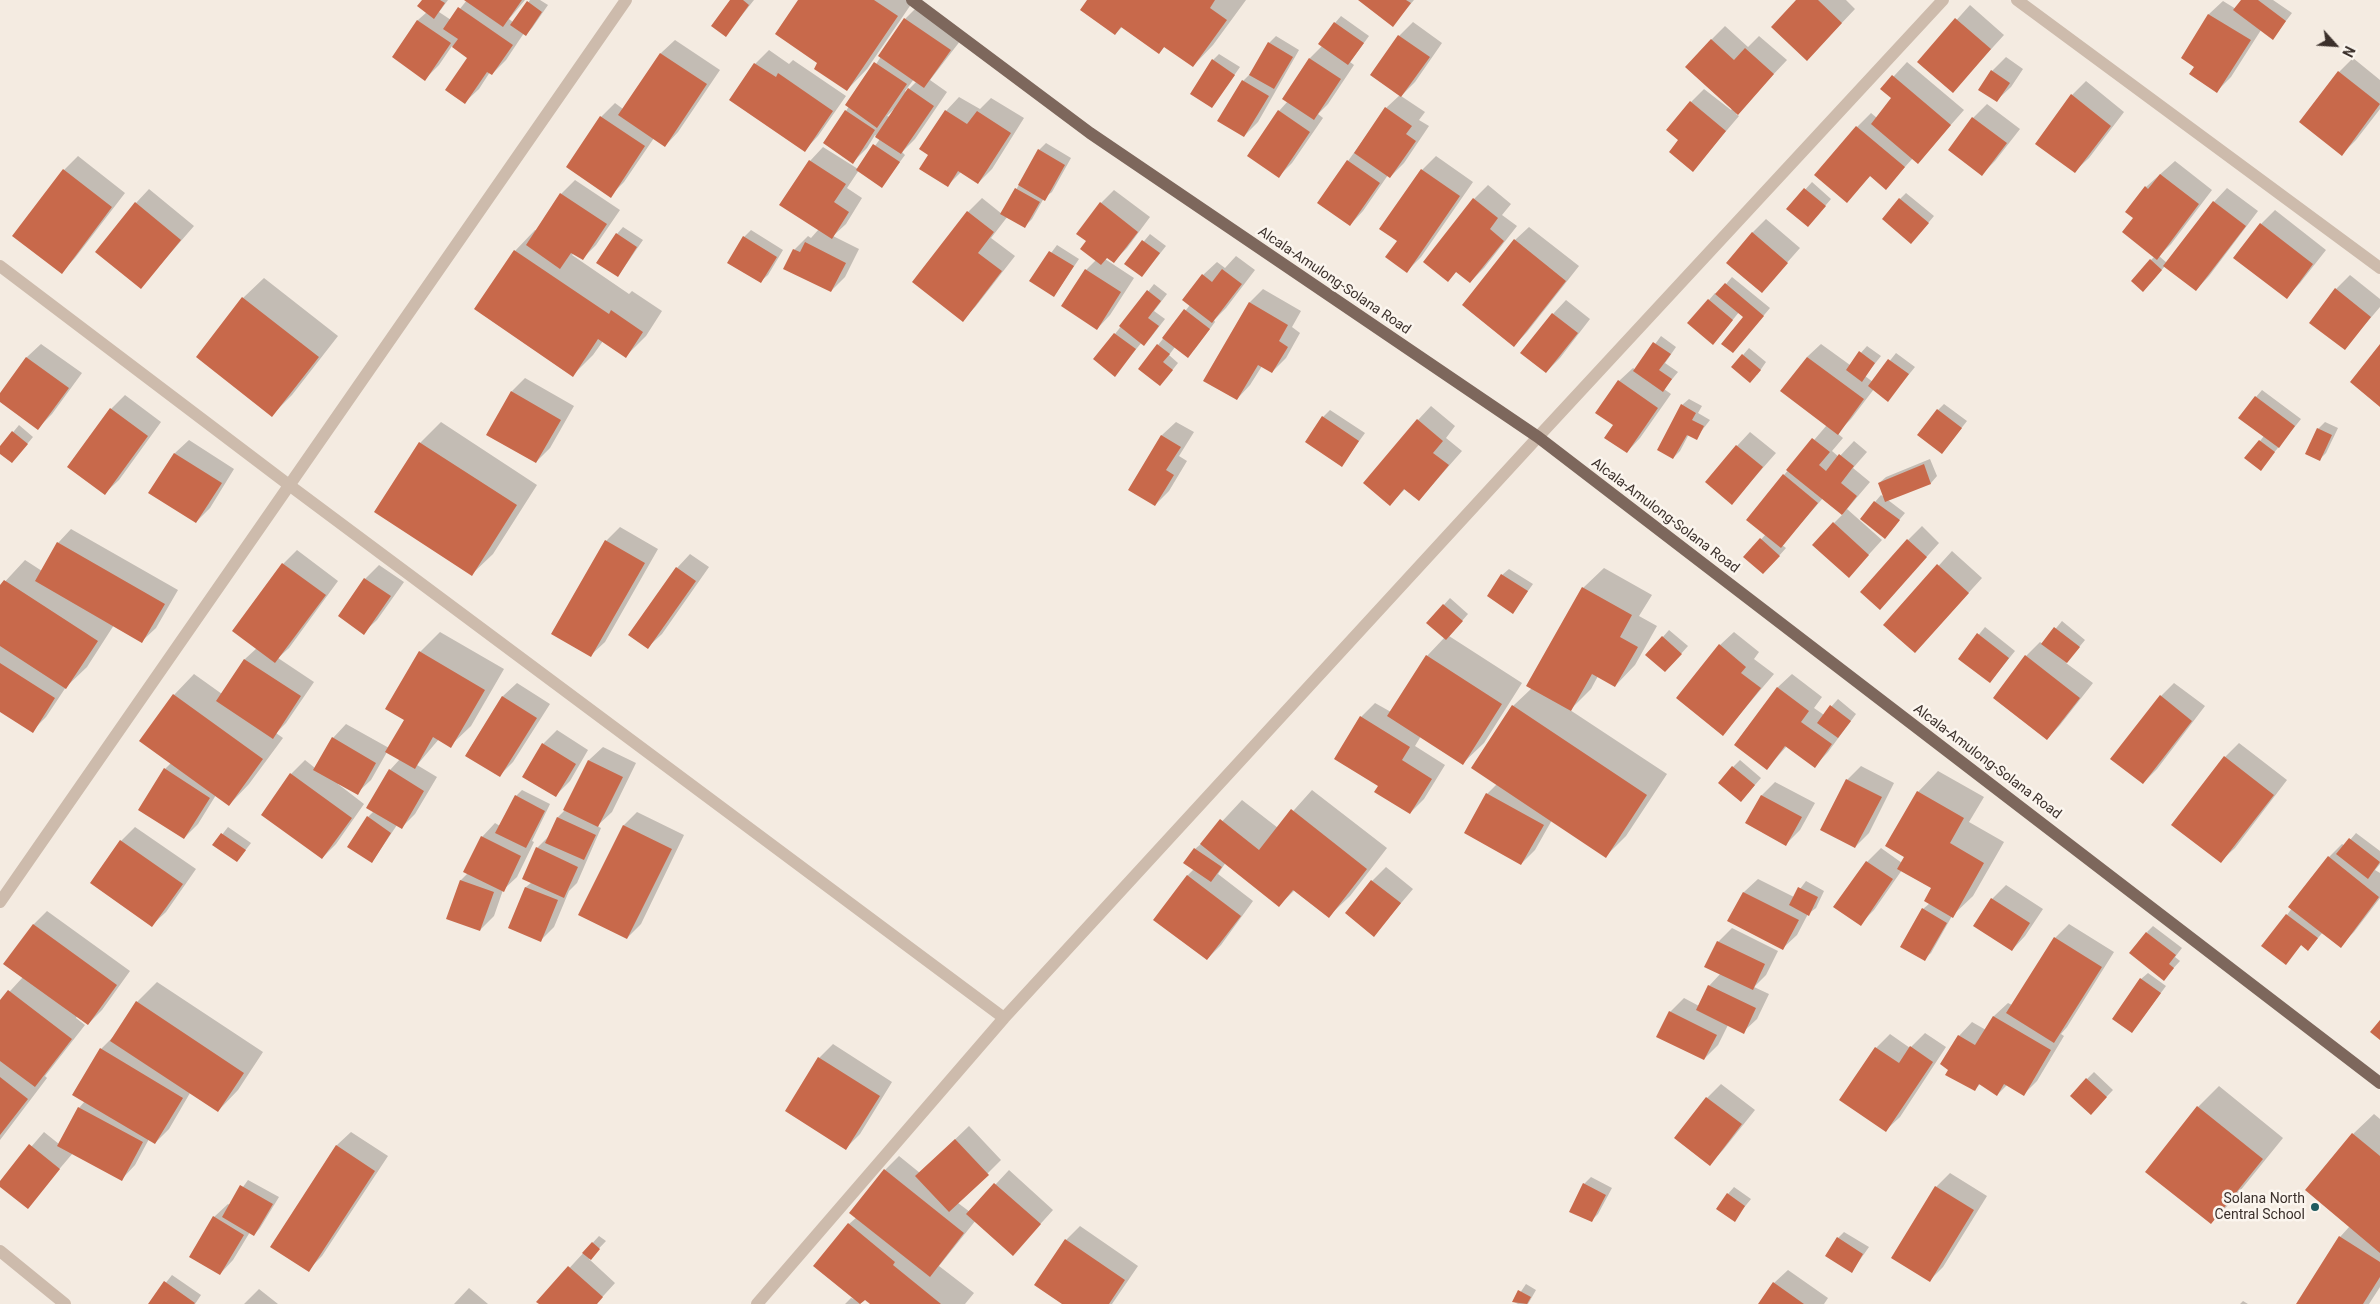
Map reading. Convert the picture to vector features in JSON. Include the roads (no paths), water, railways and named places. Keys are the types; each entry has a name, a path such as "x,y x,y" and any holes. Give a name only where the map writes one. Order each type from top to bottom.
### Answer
{"main road":[{"name":"Alcala-Amulong-Solana Road","path":"912,0 1090,133 1538,437 2380,1083"}],"street":[{"path":"0,902 626,0"},
{"path":"757,1304 1004,1018 1943,0"},
{"path":"2017,0 2380,268"},
{"path":"0,266 289,485 1004,1018"},
{"path":"0,1251 65,1304"}],"place":[{"name":"Solana North Central School","path":"2315,1207"}]}
